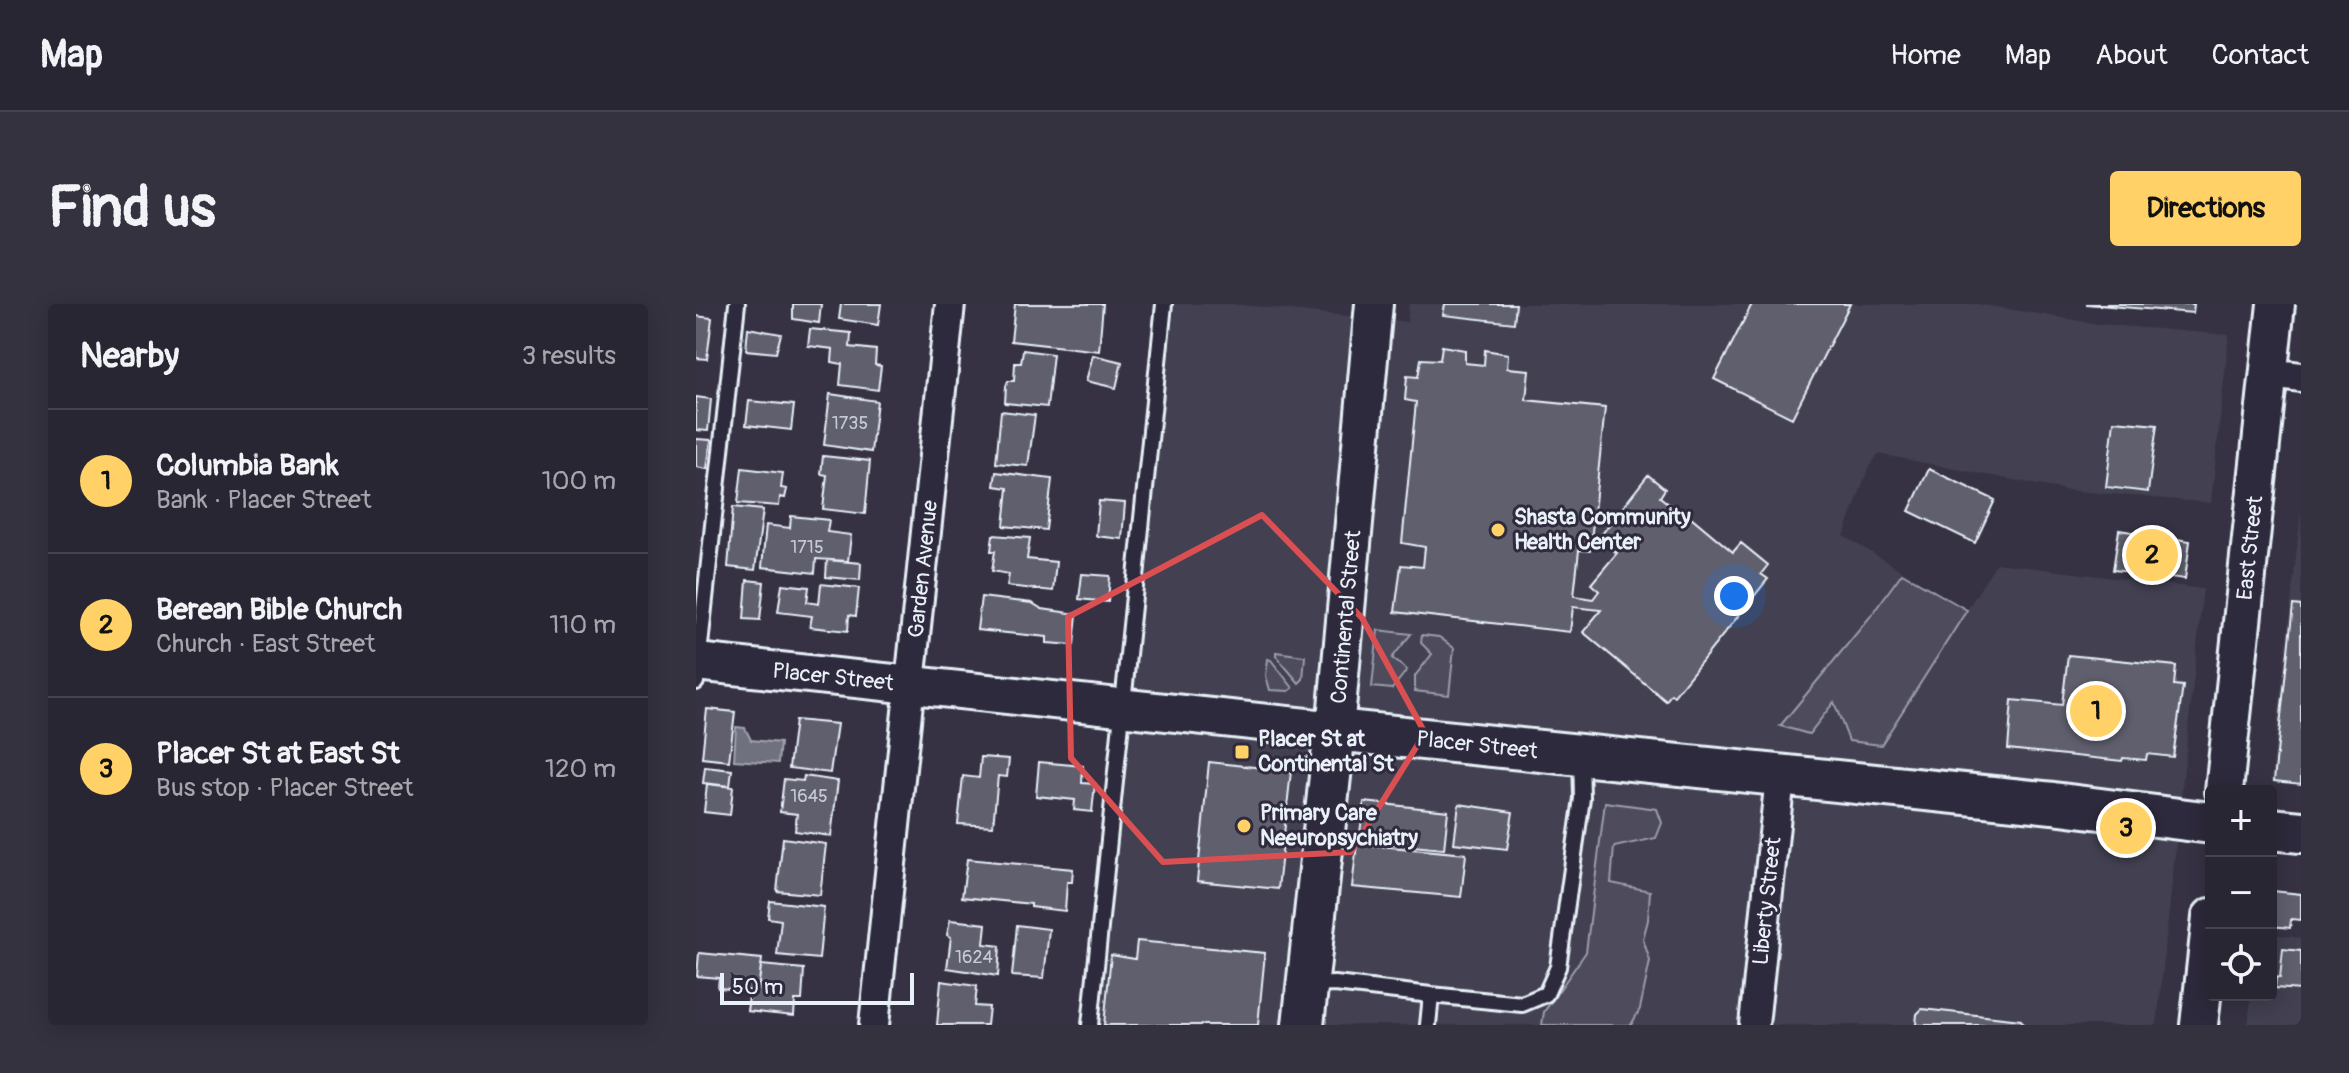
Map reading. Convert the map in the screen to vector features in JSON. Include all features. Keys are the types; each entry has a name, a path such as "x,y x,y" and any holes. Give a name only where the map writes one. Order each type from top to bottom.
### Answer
{"main road":[{"name":"Placer Street","path":"1335,730 2053,803 2205,822"},
{"name":"Continental Street","path":"1303,1025 1335,730"},
{"path":"2277,830 2301,832"}],"street":[{"name":"Garden Avenue","path":"874,1025 950,304"},
{"name":"Continental Street","path":"1335,730 1374,304"},
{"name":"East Street","path":"2225,785 2285,375 2276,304"},
{"name":"Placer Street","path":"697,669 911,686 1335,730"},
{"name":"Liberty Street","path":"1754,1025 1780,777"},
{"path":"2199,1025 2210,929"}],"lane":[{"path":"697,669 737,304"},
{"path":"1090,1025 1164,304"},
{"path":"1307,985 1335,984 1522,1004 1546,994 1558,967 1582,798 1581,756"},
{"path":"1428,1025 1431,995"}],"highlighted area":[{"path":"1262,515 1362,618 1425,733 1351,852 1163,862 1071,758 1068,617"}],"shaded area":[{"path":"1175,304 1232,304 1407,322 1409,304 1978,304 2099,324 2229,335 2211,503 2065,490 1878,454 1867,472 1844,536 1967,610 1996,563 2203,589 2157,1025 1098,1025 1129,674"},
{"path":"2301,511 2301,784 2271,781"},
{"path":"1902,573 1967,610 1881,745 1849,741 1834,702 1809,734 1780,726 1870,617"},
{"path":"1378,630 1411,634 1392,658 1407,670 1392,689 1372,687"},
{"path":"1422,635 1439,637 1454,648 1449,695 1415,691 1415,676 1432,654 1421,643"},
{"path":"1276,652 1305,656 1303,679 1299,683 1276,656"},
{"path":"1268,659 1293,688 1289,691 1270,690 1266,676"},
{"path":"1605,802 1657,809 1662,823 1656,838 1614,847 1611,883 1650,891 1643,939 1650,961 1640,1009 1631,1025 1542,1025 1544,1012 1586,952"},
{"path":"2277,935 2301,938 2301,1025 2248,1025 2250,1001 2277,1001"}],"water":[{"path":"736,727 745,728 751,740 780,743 778,763 734,760"}],"building":[{"path":"793,304 821,304 819,323 793,319"},
{"path":"841,304 881,304 878,325 839,319"},
{"path":"1015,304 1103,304 1099,351 1011,341"},
{"path":"1445,304 1516,304 1514,323 1443,315"},
{"path":"1752,304 1850,304 1792,418 1714,379"},
{"path":"2086,304 2194,304 2193,313"},
{"path":"696,316 712,318 707,359 696,358"},
{"path":"748,328 781,334 776,353 746,350"},
{"path":"810,329 851,333 850,347 876,350 875,365 881,366 878,390 840,385 842,364 832,362 833,349 808,346"},
{"name":"Shasta Community Health Center","path":"1442,346 1465,350 1465,363 1484,365 1485,350 1508,354 1507,368 1529,370 1526,400 1605,408 1590,551 1579,550 1574,596 1593,599 1599,591 1591,584 1617,553 1598,539 1648,475 1665,489 1660,497 1680,513 1678,516 1687,522 1691,517 1733,552 1741,543 1768,565 1761,574 1768,579 1674,696 1671,694 1666,701 1583,632 1601,610 1573,607 1570,632 1395,612 1401,565 1423,567 1425,547 1402,543 1416,402 1405,400 1407,376 1418,377 1421,359 1440,360"},
{"path":"1023,350 1053,354 1047,407 1005,403 1006,386 1008,381 1014,381 1015,363 1021,363"},
{"path":"1093,355 1122,362 1116,388 1086,381"},
{"path":"830,394 877,401 871,452 824,445"},
{"path":"696,397 711,399 708,431 696,430"},
{"path":"749,401 794,405 791,430 746,425"},
{"path":"1001,411 1035,415 1028,466 996,463"},
{"path":"2114,421 2157,425 2148,492 2106,487"},
{"path":"696,439 711,440 707,469 696,467"},
{"path":"823,456 870,461 865,514 823,509 827,475 821,474"},
{"path":"742,468 783,473 781,488 787,489 785,498 780,497 779,506 738,503"},
{"path":"1929,469 1995,500 1975,543 1909,511"},
{"path":"996,472 1052,479 1046,530 1004,526 1008,488 994,486"},
{"path":"1099,501 1125,503 1122,539 1096,536"},
{"path":"733,507 763,510 755,570 728,567"},
{"path":"791,516 829,520 827,532 851,535 848,561 816,559 815,573 762,567 766,525 790,528"},
{"path":"2119,530 2190,541 2185,579 2113,570"},
{"path":"993,535 1030,538 1027,559 1056,562 1053,591 1007,586 1009,574 992,571 995,551 991,551"},
{"path":"827,560 861,563 860,580 826,577"},
{"path":"1082,574 1110,576 1108,602 1079,599"},
{"path":"747,580 764,582 760,620 744,619"},
{"path":"782,584 809,587 807,602 819,604 821,584 859,588 856,616 849,615 848,631 810,627 812,616 778,612"},
{"path":"981,597 1032,603 1042,609 1077,614 1074,645 1047,643 1047,637 977,630"},
{"path":"2293,605 2301,606 2301,784 2274,781"},
{"path":"2068,655 2176,666 2174,685 2183,686 2173,757 2147,754 2146,760 2123,758 2122,761 2008,749 2012,700 2062,705"},
{"path":"707,709 735,712 729,761 702,758"},
{"path":"795,720 837,724 830,773 789,768"},
{"path":"981,757 1009,759 1007,777 998,776 993,826 958,824 963,776 979,778"},
{"path":"1039,762 1083,766 1082,783 1095,784 1092,812 1074,810 1075,800 1036,796"},
{"name":"Primary Care Neeuropsychiatry","path":"1209,762 1291,771 1278,889 1197,881"},
{"path":"705,767 732,770 730,786 703,783"},
{"path":"804,776 838,781 831,836 795,831 797,814 780,812 784,779 803,781"},
{"path":"707,784 733,787 730,815 704,812"},
{"path":"1364,802 1448,811 1444,849 1359,841"},
{"path":"1459,804 1513,812 1507,849 1454,843"},
{"path":"783,838 826,844 820,895 777,891"},
{"path":"1357,844 1466,854 1461,897 1352,887"},
{"path":"967,859 1073,869 1072,882 1067,882 1065,911 962,897"},
{"path":"2277,892 2301,894 2301,920 2291,919 2290,928 2277,927"},
{"path":"770,901 824,907 819,959 777,955 781,920 768,918"},
{"path":"950,920 986,924 984,944 1000,946 998,976 947,968"},
{"path":"1017,925 1049,929 1044,978 1012,976"},
{"path":"1137,941 1265,953 1258,1025 1104,1025 1111,955 1135,959"},
{"path":"2283,949 2301,951 2301,990 2277,988 2277,977 2280,978"},
{"path":"699,953 762,959 758,991 718,988 719,978 697,976"},
{"path":"761,965 804,969 802,1000 795,1000 794,1016 747,1011 750,990 758,991"},
{"path":"941,981 977,986 975,1006 989,1007 987,1025 937,1025"},
{"path":"1922,1009 2021,1020 2024,1025 1916,1025 1917,1014"}],"place":[{"name":"Shasta Community Health Center","path":"1498,530"},
{"name":"Berean Bible Church","path":"2152,555"},
{"name":"Columbia Bank","path":"2096,711"},
{"name":"Placer St at Continental St","path":"1242,752"},
{"name":"Primary Care Neeuropsychiatry","path":"1244,826"},
{"name":"Placer St at East St","path":"2126,828"}]}
